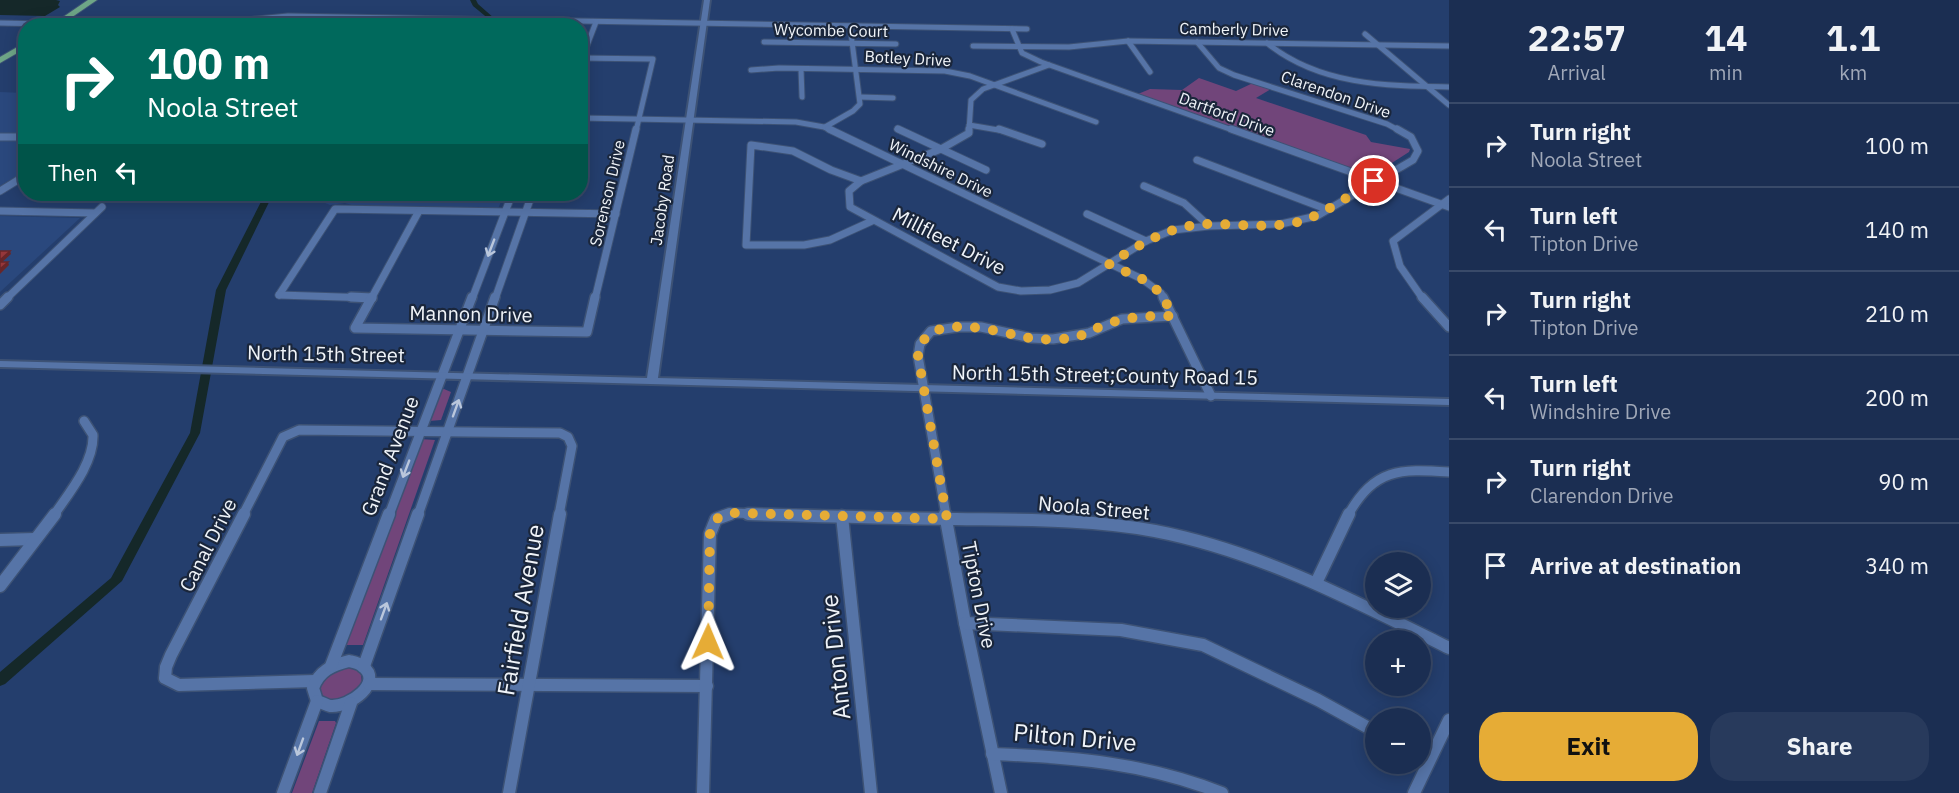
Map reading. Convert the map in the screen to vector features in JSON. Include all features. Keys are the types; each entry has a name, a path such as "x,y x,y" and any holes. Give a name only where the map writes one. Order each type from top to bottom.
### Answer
{"main road":[{"path":"67,18 98,1"},
{"path":"77,18 98,1"},
{"path":"0,61 18,49"},
{"path":"0,70 18,58"}],"street":[{"name":"Jacoby Road","path":"652,381 707,0"},
{"path":"268,18 288,16 388,18"},
{"path":"588,42 596,22"},
{"path":"0,23 18,24"},
{"path":"588,23 1028,29"},
{"path":"825,127 853,111 860,104 850,26"},
{"path":"1012,29 1019,46"},
{"path":"1365,34 1449,105"},
{"path":"1128,41 1150,72"},
{"name":"Camberly Drive","path":"973,46 1069,47 1128,41 1449,46"},
{"name":"Wycombe Court","path":"764,42 896,44"},
{"name":"Clarendon Drive","path":"1109,264 1146,241 1170,230 1207,224 1276,226 1300,222 1413,160 1418,151 1411,138 1387,124 1234,75 1219,68 1197,42"},
{"path":"1267,43 1279,56 1343,79 1377,85 1449,87"},
{"name":"Dartford Drive","path":"1019,46 1022,53 1049,65 1445,206"},
{"name":"Sorenson Drive","path":"587,332 653,59 588,60"},
{"path":"872,221 830,240 804,245 746,245 751,145 793,151 831,170 861,181 941,149 969,133 971,100 983,89 1049,65"},
{"path":"801,69 802,97"},
{"name":"Botley Drive","path":"751,70 856,69 945,72 970,76 1096,122"},
{"path":"860,97 893,98"},
{"name":"Windshire Drive","path":"588,118 796,122 825,127 1142,279 1161,293 1211,396"},
{"path":"969,125 995,128 1042,144"},
{"path":"897,129 986,170"},
{"path":"0,137 18,137"},
{"path":"1197,160 1326,209"},
{"path":"0,191 18,180"},
{"name":"Millfleet Drive","path":"861,181 849,191 849,207 999,288 1035,291 1065,288 1109,264"},
{"path":"1144,186 1184,203 1207,224"},
{"path":"1449,199 1445,206 1393,241 1394,256 1402,273 1449,327"},
{"name":"Grand Avenue","path":"330,666 509,201"},
{"path":"364,666 529,201"},
{"path":"0,305 102,207"},
{"path":"419,211 372,297 279,295 335,209 616,214"},
{"path":"0,212 95,213"},
{"path":"1087,214 1146,241"},
{"name":"Mannon Drive","path":"372,297 355,328 587,332"},
{"name":"Tipton Drive","path":"1000,793 965,622 923,388 918,356 920,344 932,331 958,327 981,327 1031,338 1053,339 1089,333 1122,319 1173,316"},
{"name":"North 15th Street","path":"0,364 652,381"},
{"name":"North 15th Street;County Road 15","path":"652,381 1449,402"},
{"path":"0,586 86,464 94,436 84,421"},
{"name":"Canal Drive","path":"315,681 179,685 165,678 166,667 171,655 281,440 290,433 300,430 421,431"},
{"path":"421,431 448,431"},
{"name":"Fairfield Avenue","path":"448,431 554,432 566,435 572,441 530,684 508,793"},
{"path":"1316,583 1353,506 1373,483 1384,476 1398,472 1449,472"},
{"name":"Noola Street","path":"707,686 710,534 714,520 720,515 732,513 1049,521 1156,531 1224,548 1316,583 1449,648"},
{"name":"Anton Drive","path":"842,516 871,793"},
{"path":"0,540 35,539"},
{"path":"965,622 1121,630 1203,645 1234,658 1365,726"},
{"path":"349,661 364,666 370,677 369,684 365,691 351,703 332,707 317,701 313,695 315,681 330,666 349,661"},
{"path":"369,684 707,686 704,793"},
{"path":"283,793 317,701"},
{"path":"320,793 351,703"},
{"path":"1431,750 1449,720"},
{"name":"Pilton Drive","path":"992,754 1099,759 1128,763 1185,778 1222,793"},
{"path":"1414,793 1420,774"}],"shaded area":[{"path":"0,0 56,0 60,1 58,5 60,7 45,16 0,15"},
{"path":"1199,78 1236,91 1253,83 1271,89 1256,98 1366,135 1371,142 1410,149 1409,152 1373,175 1369,175 1138,94 1150,89 1182,90"},
{"path":"0,92 18,93 18,132 9,140 18,140 18,175 0,186"},
{"path":"320,201 501,201 498,209 358,207 345,203 330,205"},
{"path":"0,216 80,218 0,292"},
{"path":"444,389 451,392 441,420 429,421 439,390"},
{"path":"420,439 435,440 363,645 345,645"},
{"path":"350,666 361,673 362,684 355,692 348,698 340,700 333,700 322,695 319,691 321,680 335,670"},
{"path":"319,721 335,721 336,723 312,793 292,793"}],"building":[{"path":"0,251 10,251 0,260"},
{"path":"0,262 8,262 0,269"}],"waterway":[{"path":"473,0 475,5 491,18"},
{"path":"0,680 116,581 195,433 221,290 266,201"}],"route":[{"path":"708,642 710,534 711,525 720,515 732,513 947,519 918,356 920,344 932,331 958,327 981,327 1031,338 1072,338 1122,319 1173,316 1161,293 1142,279 1109,264 1146,241 1170,230 1207,224 1276,226 1300,222 1317,216 1374,181"}]}
